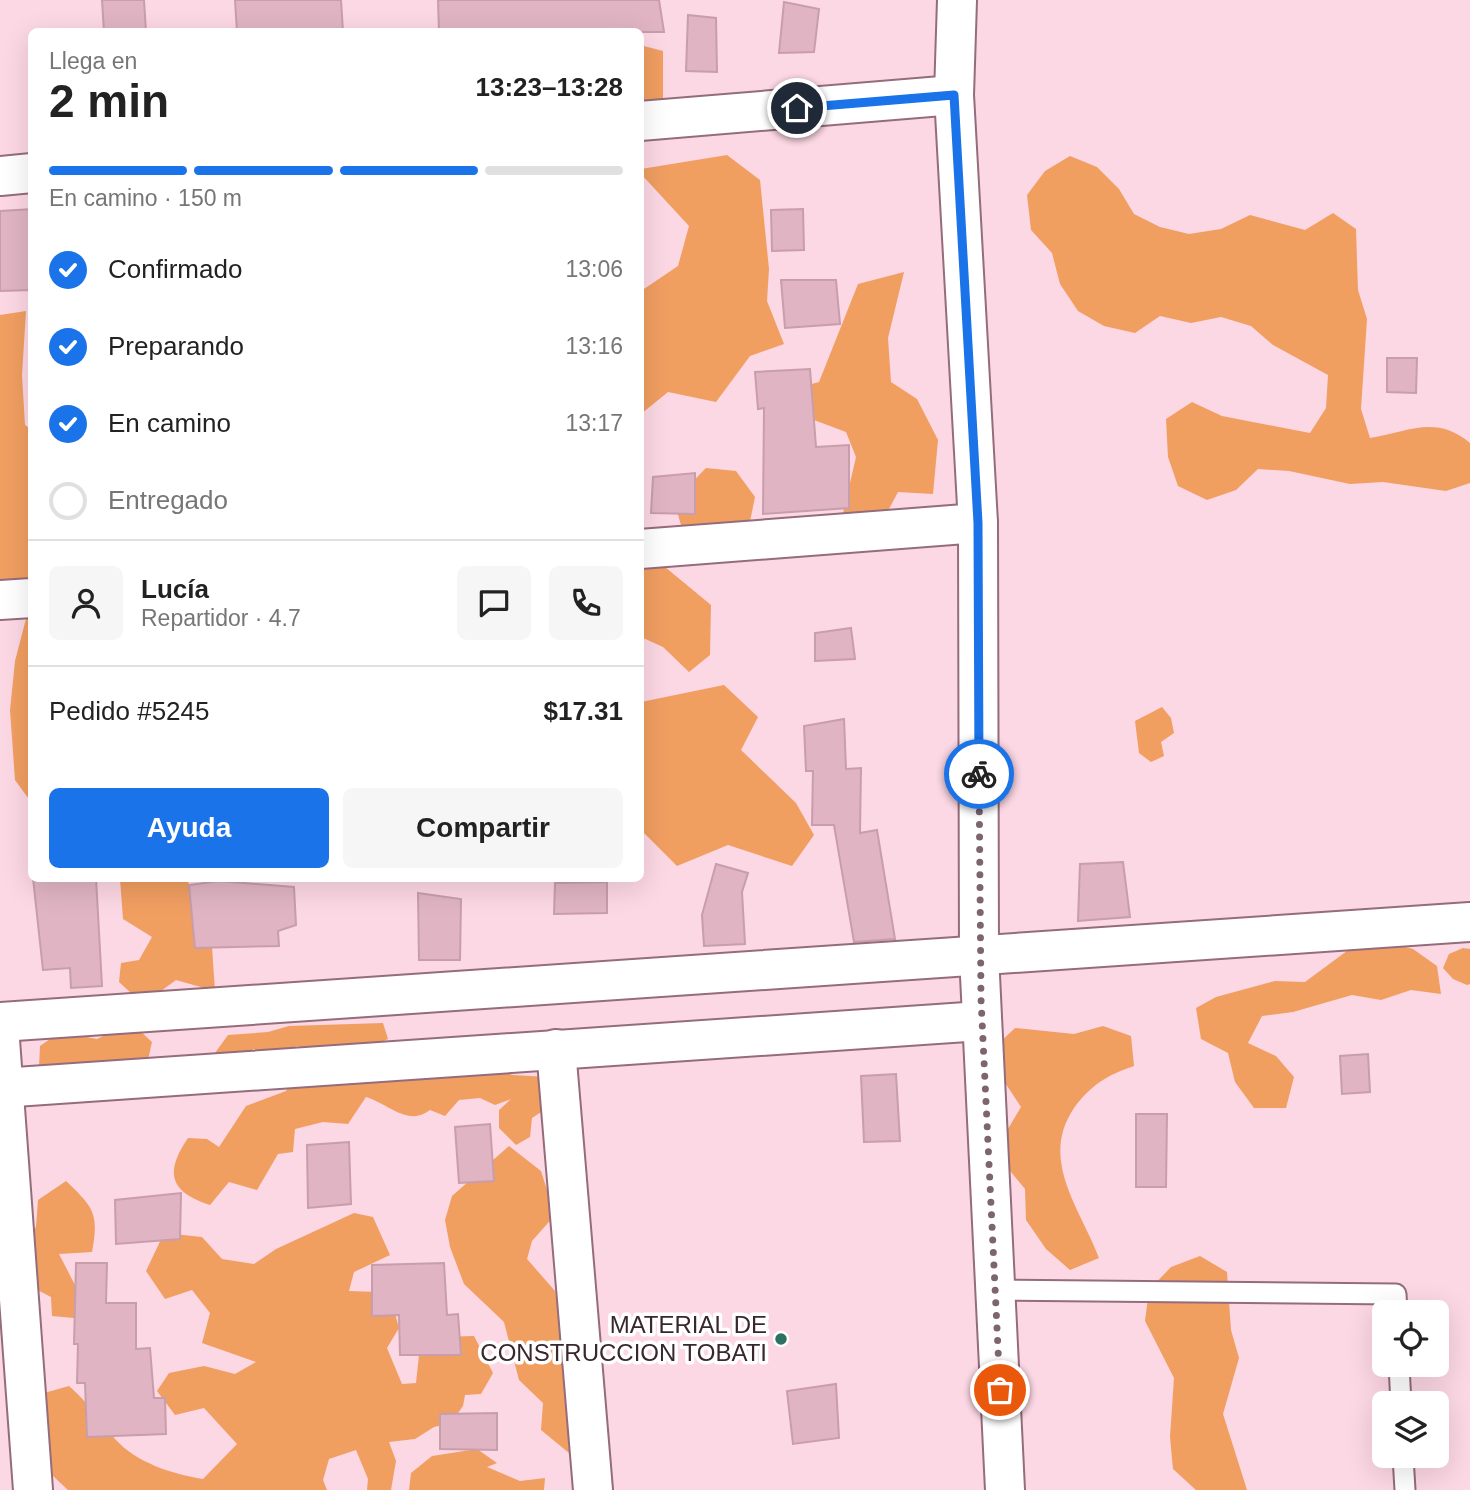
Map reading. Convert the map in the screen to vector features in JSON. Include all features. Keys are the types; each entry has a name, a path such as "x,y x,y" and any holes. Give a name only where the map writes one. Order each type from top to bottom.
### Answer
{"street":[{"path":"957,0 954,95 978,523 981,1021 1005,1490"},
{"path":"644,121 954,95"},
{"path":"0,176 28,173"},
{"path":"644,549 978,523"},
{"path":"0,600 28,597"},
{"path":"0,1022 1470,922"},
{"path":"2,1088 981,1021"},
{"path":"0,1040 33,1490"},
{"path":"556,1049 593,1490"}],"lane":[{"path":"995,1290 1396,1294 1396,1300"},
{"path":"1404,1468 1405,1490"}],"shaded area":[{"path":"644,46 663,51 663,111 644,114"},
{"path":"727,155 760,180 769,269 767,301 784,344 750,356 716,402 668,392 644,412 644,289 678,266 689,226 644,177 644,169"},
{"path":"1070,156 1097,167 1119,189 1134,214 1160,227 1189,234 1221,229 1250,215 1305,230 1333,213 1356,229 1358,290 1367,319 1361,409 1370,438 1422,427 1445,429 1458,434 1470,443 1470,483 1446,491 1383,482 1350,484 1289,471 1258,469 1236,490 1207,500 1178,486 1168,457 1166,419 1192,402 1222,416 1310,433 1326,408 1328,375 1273,345 1251,326 1221,317 1191,323 1160,316 1135,333 1104,326 1078,311 1060,284 1052,253 1031,230 1027,195 1045,171"},
{"path":"904,272 888,338 891,382 917,399 938,440 933,494 898,492 881,524 841,522 856,457 846,432 798,414 797,388 819,382 858,284"},
{"path":"26,311 22,375 25,425 28,427 28,583 0,583 0,315"},
{"path":"706,468 736,471 755,497 747,536 684,535 674,501"},
{"path":"665,567 711,605 710,655 689,672 663,647 644,638 644,569"},
{"path":"28,611 28,798 15,780 10,710 15,661"},
{"path":"724,685 758,717 741,750 796,803 814,835 792,866 728,845 677,866 644,833 644,701"},
{"path":"1162,707 1171,718 1174,733 1161,742 1164,756 1151,762 1139,753 1135,721"},
{"path":"120,882 188,882 191,901 212,947 215,991 176,980 143,1004 119,982 121,963 139,960 152,937 123,919"},
{"path":"1383,941 1413,949 1437,966 1441,994 1411,990 1381,1000 1352,995 1293,1012 1262,1016 1248,1043 1276,1056 1294,1077 1286,1108 1254,1108 1235,1082 1228,1053 1201,1039 1196,1008 1216,997 1275,981 1305,982 1355,945"},
{"path":"1463,948 1470,949 1470,984 1467,985 1453,979 1443,968 1449,954"},
{"path":"383,1023 388,1039 370,1047 320,1052 297,1046 277,1055 253,1049 242,1060 215,1053 228,1035 268,1032 289,1026"},
{"path":"1103,1026 1131,1036 1134,1066 1093,1087 1074,1108 1064,1127 1060,1146 1066,1184 1099,1258 1070,1270 1046,1249 1026,1220 1025,1189 1006,1166 1005,1134 1021,1107 1002,1078 994,1048 1015,1028 1074,1034"},
{"path":"139,1030 152,1042 148,1060 39,1067 40,1046 60,1032 97,1039 114,1031"},
{"path":"487,1067 513,1075 547,1077 547,1108 532,1118 530,1137 516,1145 499,1128 499,1110 511,1099 495,1105 480,1098 459,1100 445,1116 430,1110 414,1116 398,1112 366,1097 348,1124 323,1122 295,1129 293,1152 278,1154 257,1190 229,1182 210,1205 186,1194 175,1180 176,1161 188,1138 207,1139 219,1147 246,1106 286,1091 298,1074"},
{"path":"509,1146 541,1171 555,1215 532,1241 527,1259 555,1291 560,1323 603,1428 569,1453 541,1430 543,1403 519,1380 504,1322 464,1284 450,1247 445,1220 452,1196"},
{"path":"66,1181 88,1205 95,1228 92,1252 59,1254 76,1287 74,1318 52,1316 51,1297 22,1282 23,1241 36,1227 38,1200"},
{"path":"354,1213 373,1217 390,1255 354,1272 349,1291 377,1292 391,1299 399,1328 387,1348 402,1384 416,1383 419,1355 439,1337 474,1336 493,1373 481,1394 465,1395 463,1406 451,1423 434,1427 415,1439 389,1442 396,1461 391,1490 367,1490 368,1479 356,1450 329,1459 323,1480 327,1490 68,1490 53,1476 45,1489 37,1395 69,1386 124,1447 144,1461 167,1470 203,1479 237,1444 204,1408 175,1415 157,1391 169,1373 204,1366 235,1374 256,1362 202,1343 210,1313 192,1290 165,1299 146,1271 164,1233 202,1237 222,1259 254,1264 276,1249"},
{"path":"1200,1256 1227,1272 1231,1330 1239,1358 1223,1414 1247,1490 1196,1490 1173,1469 1170,1437 1174,1378 1145,1321 1149,1290 1171,1267"},
{"path":"477,1449 497,1463 487,1467 520,1481 545,1478 544,1490 409,1490 411,1473 432,1456"}],"building":[{"path":"102,0 144,0 146,28 104,28"},
{"path":"235,0 341,0 343,28 237,28"},
{"path":"438,0 659,0 664,32 644,32 644,28 439,28"},
{"path":"784,2 819,9 814,52 779,53"},
{"path":"688,15 716,18 717,72 686,71"},
{"path":"28,209 28,290 0,291 0,211"},
{"path":"803,209 804,250 772,251 771,210"},
{"path":"781,280 836,280 840,324 785,328"},
{"path":"1387,358 1417,358 1416,393 1387,392"},
{"path":"810,369 816,447 849,445 849,508 763,514 764,408 758,409 755,372"},
{"path":"695,473 695,514 651,513 653,477"},
{"path":"851,628 855,659 815,661 815,633"},
{"path":"844,719 846,769 861,768 860,833 877,830 895,939 854,942 834,825 812,825 813,771 806,771 804,726"},
{"path":"1123,862 1130,917 1078,921 1080,864"},
{"path":"716,864 748,873 742,892 745,944 704,946 702,915"},
{"path":"33,882 96,882 102,986 71,988 70,968 43,970"},
{"path":"232,882 294,887 296,925 278,931 279,946 195,948 189,885"},
{"path":"607,882 607,913 554,914 555,883"},
{"path":"418,893 461,899 460,960 419,960"},
{"path":"1368,1054 1370,1092 1342,1094 1340,1056"},
{"path":"896,1074 900,1141 864,1142 861,1076"},
{"path":"1136,1114 1167,1114 1166,1187 1136,1187"},
{"path":"490,1124 494,1181 459,1183 455,1127"},
{"path":"349,1142 351,1204 308,1208 307,1145"},
{"path":"181,1193 180,1239 116,1244 115,1200"},
{"path":"76,1263 107,1263 106,1303 136,1303 136,1349 150,1348 154,1398 165,1398 166,1434 87,1437 85,1383 77,1383 78,1344 74,1344"},
{"path":"444,1263 447,1315 458,1314 461,1355 400,1355 399,1315 372,1316 372,1265"},
{"path":"836,1384 839,1438 793,1444 787,1391"},
{"path":"497,1413 497,1450 440,1449 440,1414"}],"way so far":[{"path":"979,774 979,955 1000,1390"}],"place":[{"name":"MATERIAL DE CONSTRUCCION TOBATI","path":"781,1339"}],"route":[{"path":"797,108 954,95 978,523 979,774"}]}
